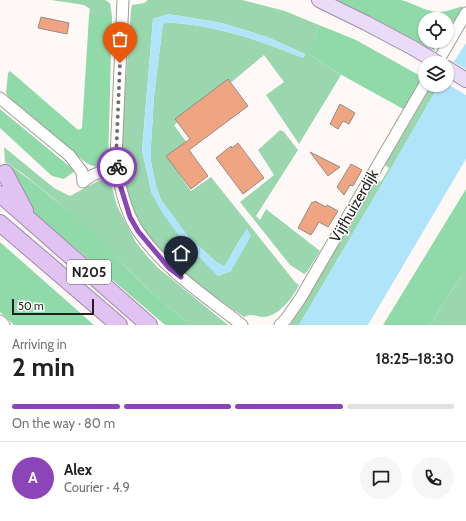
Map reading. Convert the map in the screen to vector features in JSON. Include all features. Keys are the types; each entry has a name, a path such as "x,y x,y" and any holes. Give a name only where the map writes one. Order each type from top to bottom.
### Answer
{"highway":[{"path":"3,168 29,220"},
{"name":"N205","path":"0,194 149,325"},
{"name":"N205","path":"0,222 119,325"}],"main road":[{"path":"319,0 366,23 426,56"},
{"path":"454,72 466,80"}],"street":[{"path":"123,0 116,158 117,175 130,217 138,231 169,268 242,325"},
{"path":"441,56 466,13"},
{"name":"Vijfhuizerdijk","path":"280,325 300,299 420,92"},
{"path":"0,98 70,156 82,172 82,182 91,175 101,171 117,175"},
{"path":"0,321 4,325"}],"green space":[{"path":"51,0 105,0 110,3 112,16 89,16 90,9 84,5"},
{"path":"148,0 242,0 285,11 319,25 310,55 341,75 299,144 266,95 284,82 264,55 228,85 174,125 187,143 167,157 191,191 211,177 295,282 299,285 285,306 275,314 263,317 251,315 244,317 222,302 221,303 171,261 150,239 139,224 131,208 120,160 131,10 132,5 144,3","holes":["168,14 222,23 267,37 305,54 303,58 236,34 193,25 163,23 154,96 151,145 151,162 156,186 161,200 187,235 216,262 224,266 242,236 231,271 218,276 152,194 142,151 153,19"]},
{"path":"336,0 401,0 436,12 418,12 418,42"},
{"path":"463,6 454,22 454,12 444,12"},
{"path":"89,16 112,16 108,164 99,167 85,162 9,98 6,93 8,73 10,71 77,129 79,130 82,128"},
{"path":"319,25 356,40 418,75 418,88 405,110 338,73 310,55 309,47 313,44"},
{"path":"428,92 435,92 299,325 290,325 376,180 381,182 389,168 385,165"},
{"path":"0,109 75,171 64,179 52,176 0,128"},
{"path":"280,130 284,132 298,150 256,216 260,220 266,209 320,251 307,272 304,274 290,265 240,202 274,175 258,150"},
{"path":"4,147 54,188 70,196 100,180 107,181 112,187 117,206 135,241 146,255 157,267 228,325 191,325 163,303 93,234 53,198 22,173 5,162"},
{"path":"5,162 39,187 93,233 152,293 191,325 165,325 32,211"},
{"path":"466,189 466,272 464,272 460,277 430,325 383,325"},
{"path":"0,242 94,325 14,325 0,312"},
{"path":"464,271 466,272 466,325 430,325 460,277"}],"water":[{"path":"168,14 222,23 267,37 305,54 303,58 249,38 208,28 178,23 163,24 154,96 151,146 151,162 156,186 161,200 187,235 216,262 224,266 247,228 251,236 231,271 218,276 183,241 163,214 152,194 142,151 153,19"},
{"path":"466,43 466,159 368,325 299,325 435,92 454,92 454,61"}],"pier":[{"path":"454,62 466,69 466,95 454,88"}],"building":[{"path":"41,17 69,23 67,34 38,28"},
{"path":"228,79 248,106 189,150 208,176 191,189 166,156 190,139 175,119"},
{"path":"340,104 355,113 349,124 343,121 338,129 330,124"},
{"path":"238,143 264,178 243,194 216,158 231,146 232,148"},
{"path":"310,152 340,167 328,176"},
{"path":"351,164 362,170 353,186 350,185 344,195 337,187"},
{"path":"315,201 338,211 328,227 319,222 311,235 298,228 312,202 314,203"}],"way so far":[{"path":"117,167 116,158 120,63"}],"route":[{"path":"117,167 117,175 130,217 138,231 169,268 181,277"}]}
